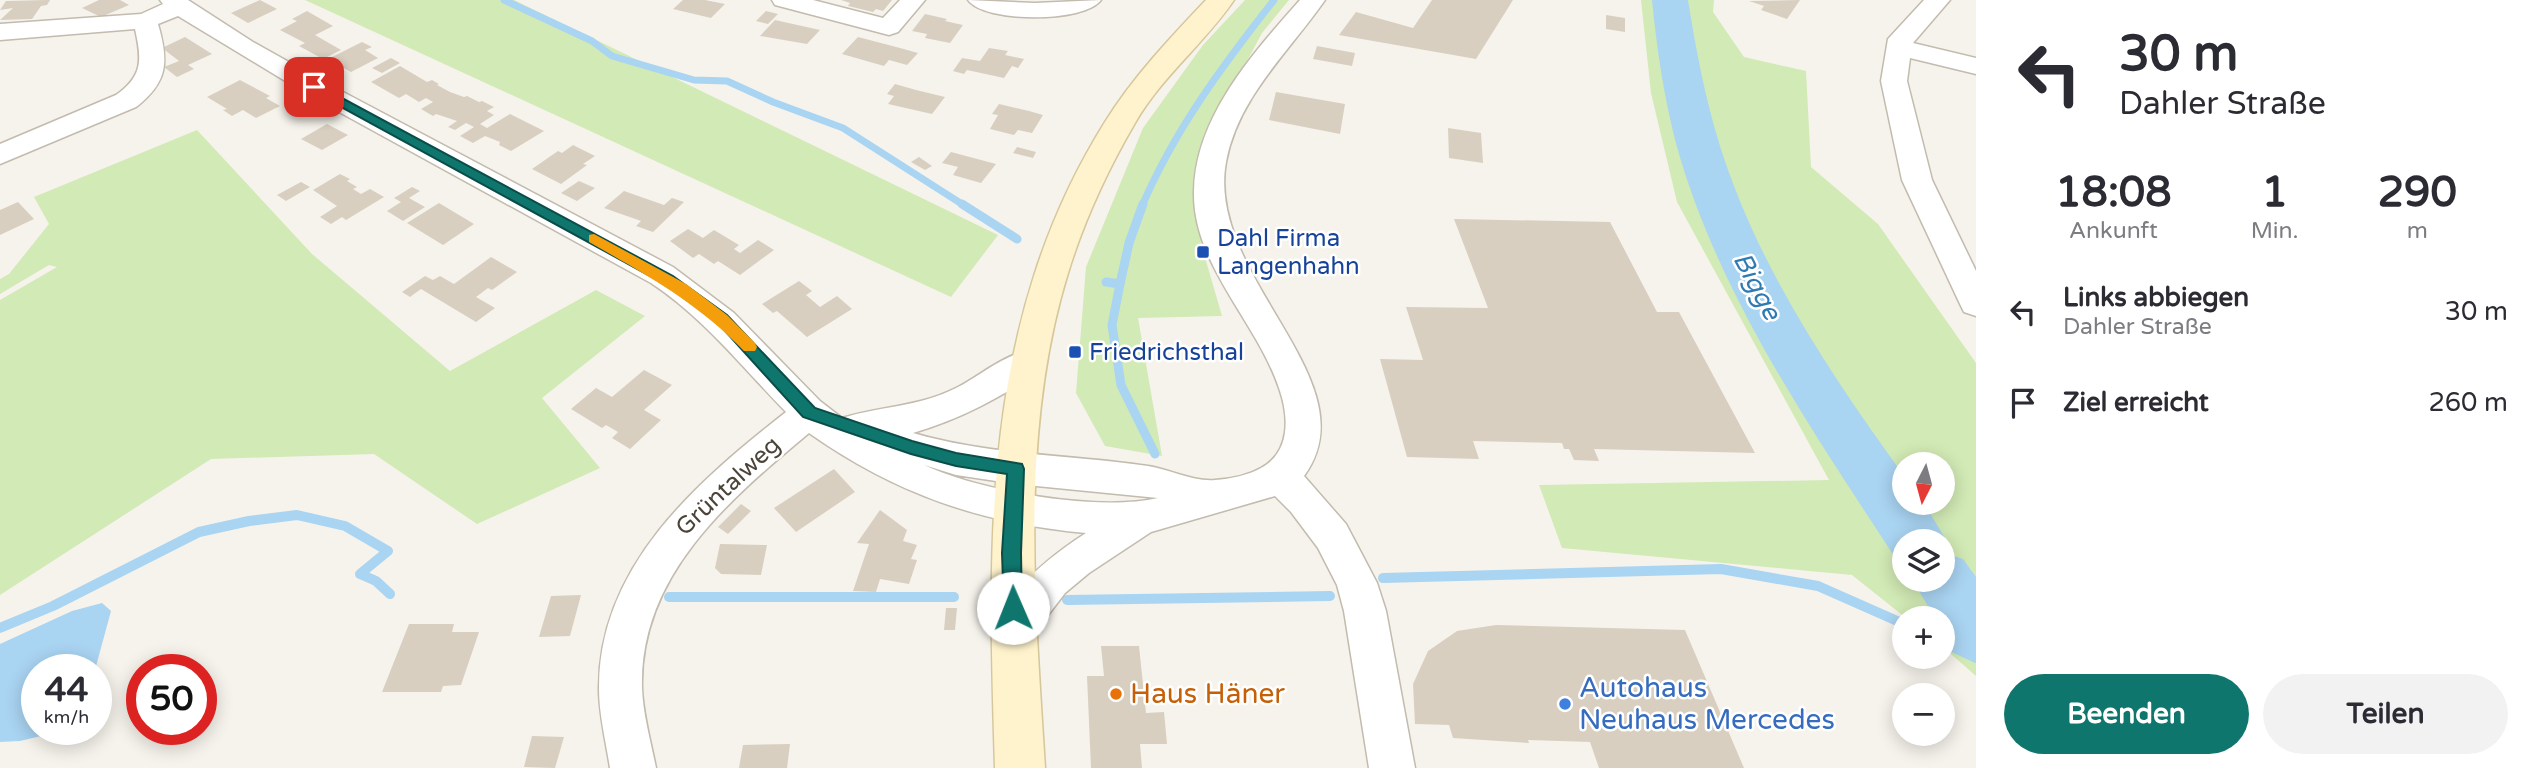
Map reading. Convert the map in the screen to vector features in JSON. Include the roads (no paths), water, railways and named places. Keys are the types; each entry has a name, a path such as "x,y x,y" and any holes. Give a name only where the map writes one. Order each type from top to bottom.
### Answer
{"main road":[{"path":"1020,768 1014,628 1014,488 1030,361 1052,265 1119,123 1142,90 1221,0"}],"street":[{"path":"784,0 889,27 913,0"},
{"path":"980,0 1019,9 1054,9 1089,0"},
{"path":"809,413 956,460 1077,517 1143,517 1173,512 1214,496 1265,486 1280,477 1296,457 1302,442 1304,427 1300,396 1287,364 1226,254 1212,218 1209,188 1216,146 1228,112 1282,37 1313,0"},
{"path":"1938,0 1907,30 1898,47 1894,81 1917,180 1976,304"},
{"path":"0,32 145,21 176,3 246,49 668,279 722,319 809,413 881,463 909,477 950,492 1149,481 1214,496"},
{"path":"0,155 126,101 143,90 153,71 145,21"},
{"path":"1898,47 1976,66"},
{"path":"847,427 894,423 940,413 984,392 1030,361"},
{"name":"Grüntalweg","path":"633,768 620,679 628,635 642,588 671,539 708,500 809,413"},
{"path":"1280,477 1305,501 1332,536 1357,583 1365,611 1392,768"},
{"path":"1014,628 1051,582 1075,561 1143,517"}],"water":[{"path":"102,603 111,611 99,654 21,654 21,741 0,742 0,644 72,611"}],"waterway":[{"path":"504,0 592,41 612,56 694,80 727,81 773,102 843,128 965,206"},
{"path":"1142,206 1185,124 1219,73 1274,0"},
{"name":"Bigge","path":"1670,0 1680,75 1699,148 1725,218 1756,286 1793,351 1832,416 1909,529"},
{"path":"962,204 1017,239"},
{"path":"1120,284 1129,243 1143,204"},
{"path":"1106,282 1120,284"},
{"path":"1120,284 1112,325 1121,385 1155,454"},
{"path":"0,628 53,606 199,532 249,521 297,515 345,526 388,551 360,574 376,581 390,594"},
{"path":"1383,578 1721,569 1818,586 1892,619"},
{"name":"Bigge","path":"1952,592 1976,627"},
{"path":"1067,600 1330,596"},
{"path":"669,597 954,597"},
{"path":"1955,648 1976,658"}],"place":[{"name":"Dahl Firma Langenhahn","path":"1203,252"},
{"name":"Friedrichsthal","path":"1075,352"},
{"name":"Haus Häner","path":"1116,694"},
{"name":"Autohaus Neuhaus Mercedes","path":"1565,704"}]}
